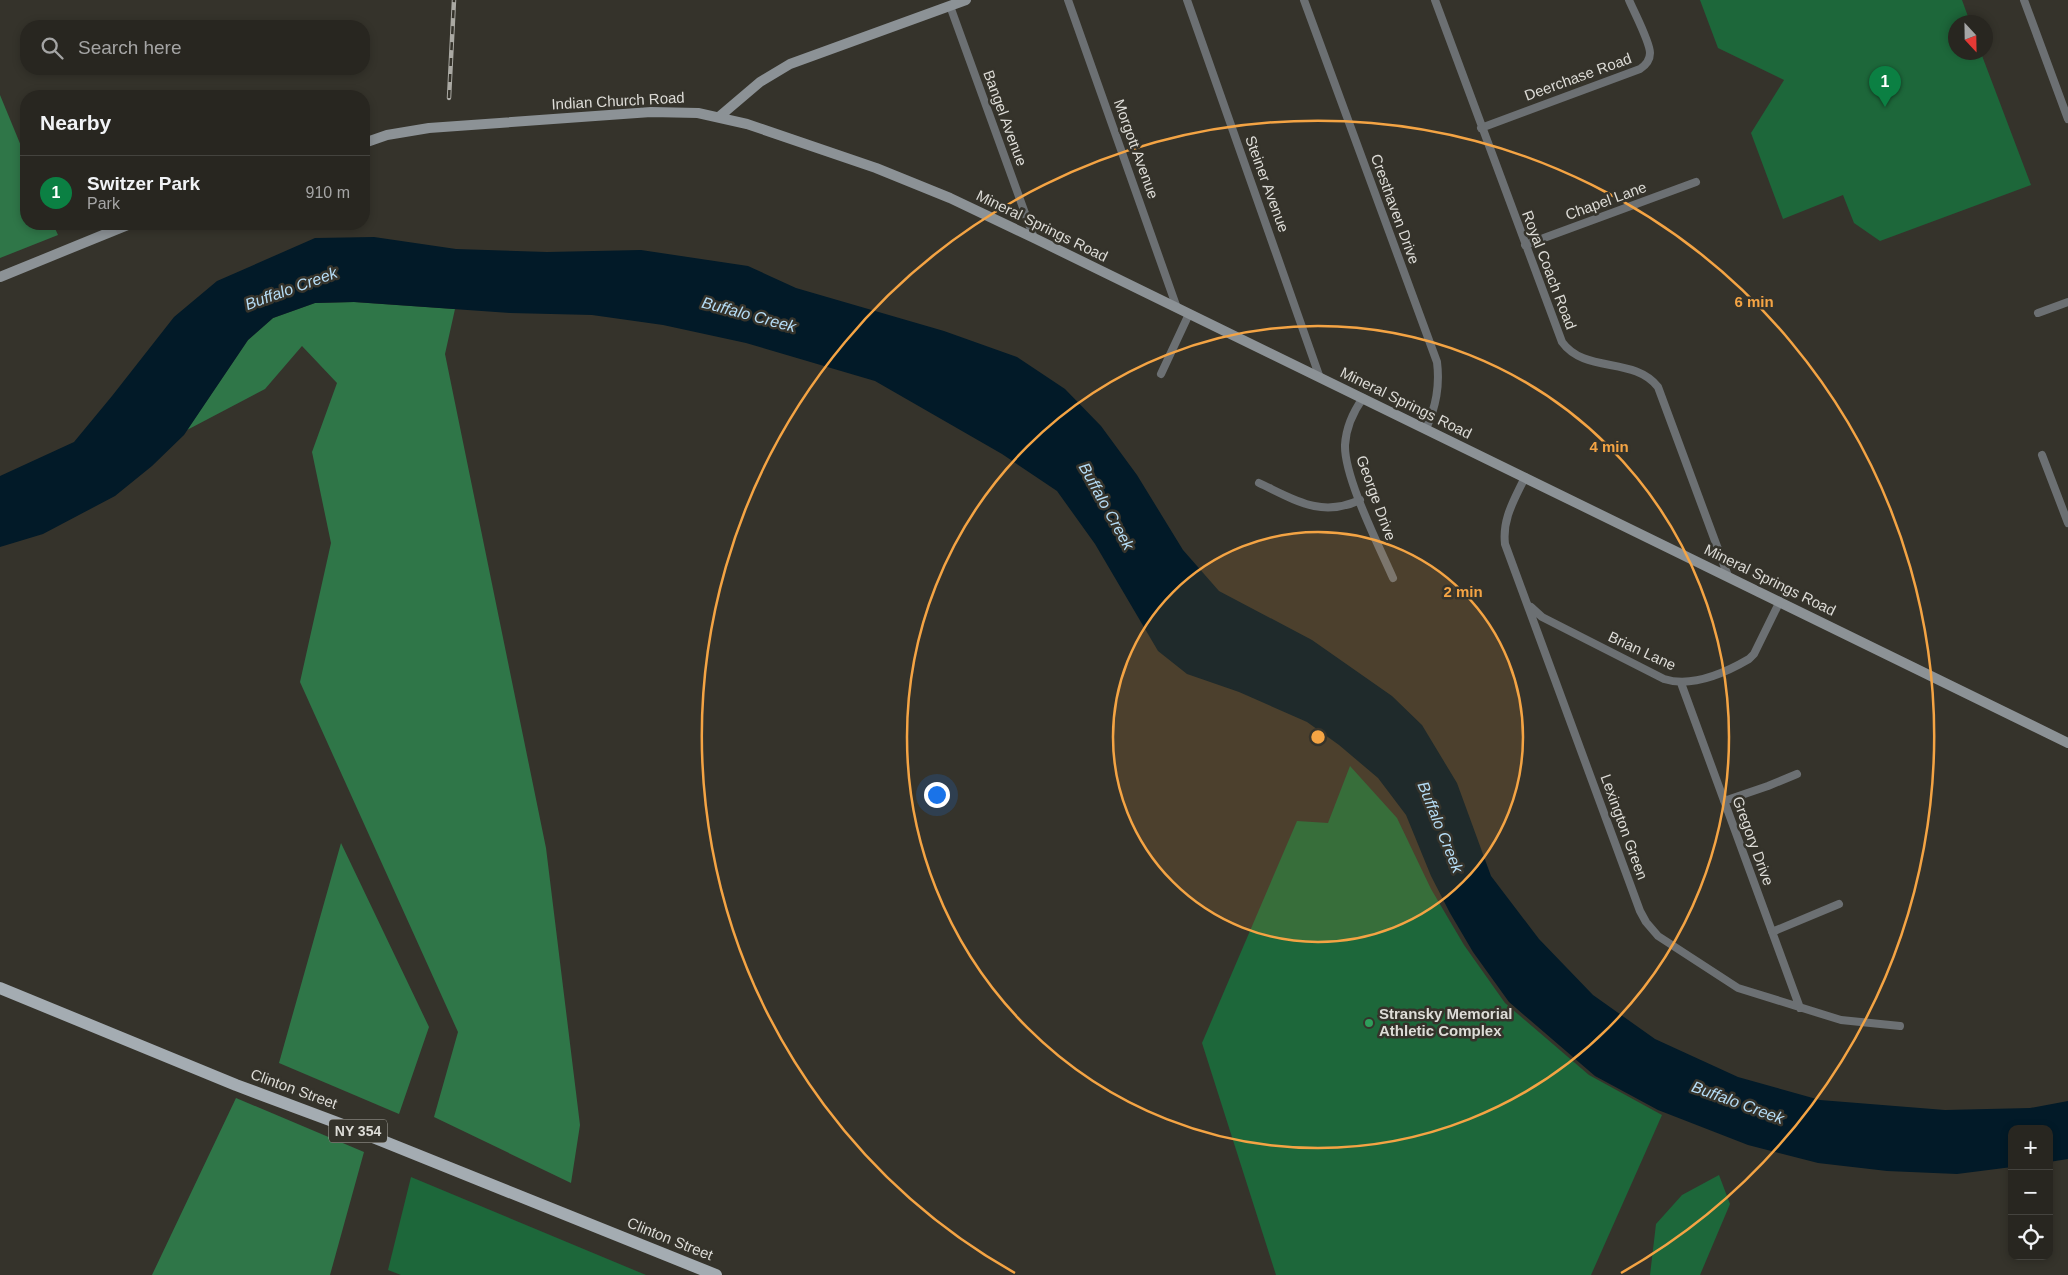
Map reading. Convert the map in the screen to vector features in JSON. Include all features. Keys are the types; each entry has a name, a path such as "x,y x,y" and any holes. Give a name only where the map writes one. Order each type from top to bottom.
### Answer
{"main road":[{"name":"Clinton Street","path":"0,988 236,1085 343,1125 716,1275"}],"street":[{"path":"720,116 760,82 790,64 966,0"},
{"name":"Morgott Avenue","path":"1068,0 1177,308"},
{"name":"Steiner Avenue","path":"1187,0 1320,378"},
{"name":"Cresthaven Drive","path":"1304,0 1436,362 1438,382 1436,401 1426,429"},
{"name":"Royal Coach Road","path":"1435,0 1562,342 1575,356 1643,373 1652,379 1658,387 1728,576"},
{"name":"Deerchase Road","path":"1481,128 1645,66 1650,49 1629,0"},
{"path":"2024,0 2068,119"},
{"name":"Bangel Avenue","path":"950,6 1034,238"},
{"name":"Indian Church Road","path":"370,140 387,135 429,128 617,114 670,111 720,116"},
{"name":"Mineral Springs Road","path":"720,116 911,181 1034,238 2068,743"},
{"name":"Chapel Lane","path":"1525,246 1696,182"},
{"path":"0,277 115,230"},
{"path":"2038,313 2068,302"},
{"path":"1161,374 1189,314"},
{"name":"George Drive","path":"1362,398 1352,416 1345,443 1348,467 1393,578"},
{"path":"2042,455 2068,524"},
{"name":"Lexington Green","path":"1526,477 1506,516 1505,544 1640,911 1646,922 1658,936 1725,981 1746,991 1841,1020 1900,1026"},
{"path":"1259,483 1315,507 1337,508 1360,500"},
{"name":"Brian Lane","path":"1527,600 1542,617 1664,679 1681,683 1700,681 1749,659 1754,654 1780,601"},
{"name":"Gregory Drive","path":"1681,683 1800,1008"},
{"path":"1724,801 1797,774"},
{"path":"1772,932 1839,904"}],"green space":[{"path":"1700,0 1962,0 1967,15 1948,15 1948,60 1984,60 2031,185 1880,241 1854,223 1843,195 1783,219 1751,133 1784,80 1718,48"},
{"path":"0,95 20,143 20,230 56,230 58,235 0,258"},
{"path":"354,302 455,309 445,354 546,848 580,1125 571,1183 434,1117 458,1032 300,682 331,543 312,452 337,383 302,346 265,389 187,430 248,340 273,318 315,303"},
{"name":"Stransky Memorial Athletic Complex","path":"1350,766 1397,818 1431,889 1464,945 1505,1003 1589,1075 1662,1115 1591,1275 1276,1275 1202,1043 1297,821 1328,823"},
{"path":"341,843 429,1027 399,1114 279,1063"},
{"path":"236,1098 364,1152 330,1275 152,1275"},
{"path":"1719,1175 1730,1204 1700,1275 1650,1275 1656,1224 1682,1195"},
{"path":"411,1177 646,1275 401,1275 388,1270"}],"water":[{"name":"Buffalo Creek","path":"374,237 456,249 547,252 641,250 748,266 796,288 944,331 1017,357 1065,389 1101,426 1137,475 1183,550 1219,591 1312,640 1392,696 1422,725 1457,783 1491,876 1539,939 1593,995 1655,1039 1738,1077 1820,1100 1945,1110 2030,1108 2068,1101 2068,1159 2053,1161 2053,1125 2008,1125 2008,1168 1957,1174 1887,1171 1818,1163 1748,1145 1658,1110 1595,1076 1509,1002 1473,952 1450,913 1431,876 1406,815 1378,778 1339,745 1307,722 1239,692 1187,674 1158,651 1095,544 1057,491 1002,454 875,381 746,343 663,325 592,315 510,313 354,302 315,303 273,318 248,340 184,435 152,466 115,496 43,534 0,547 0,476 74,442 174,317 217,281 315,238"}],"railway":[{"path":"449,98 454,0"}],"place":[{"name":"Switzer Park","path":"1885,107"},
{"name":"Stransky Memorial Athletic Complex","path":"1369,1023"}]}
